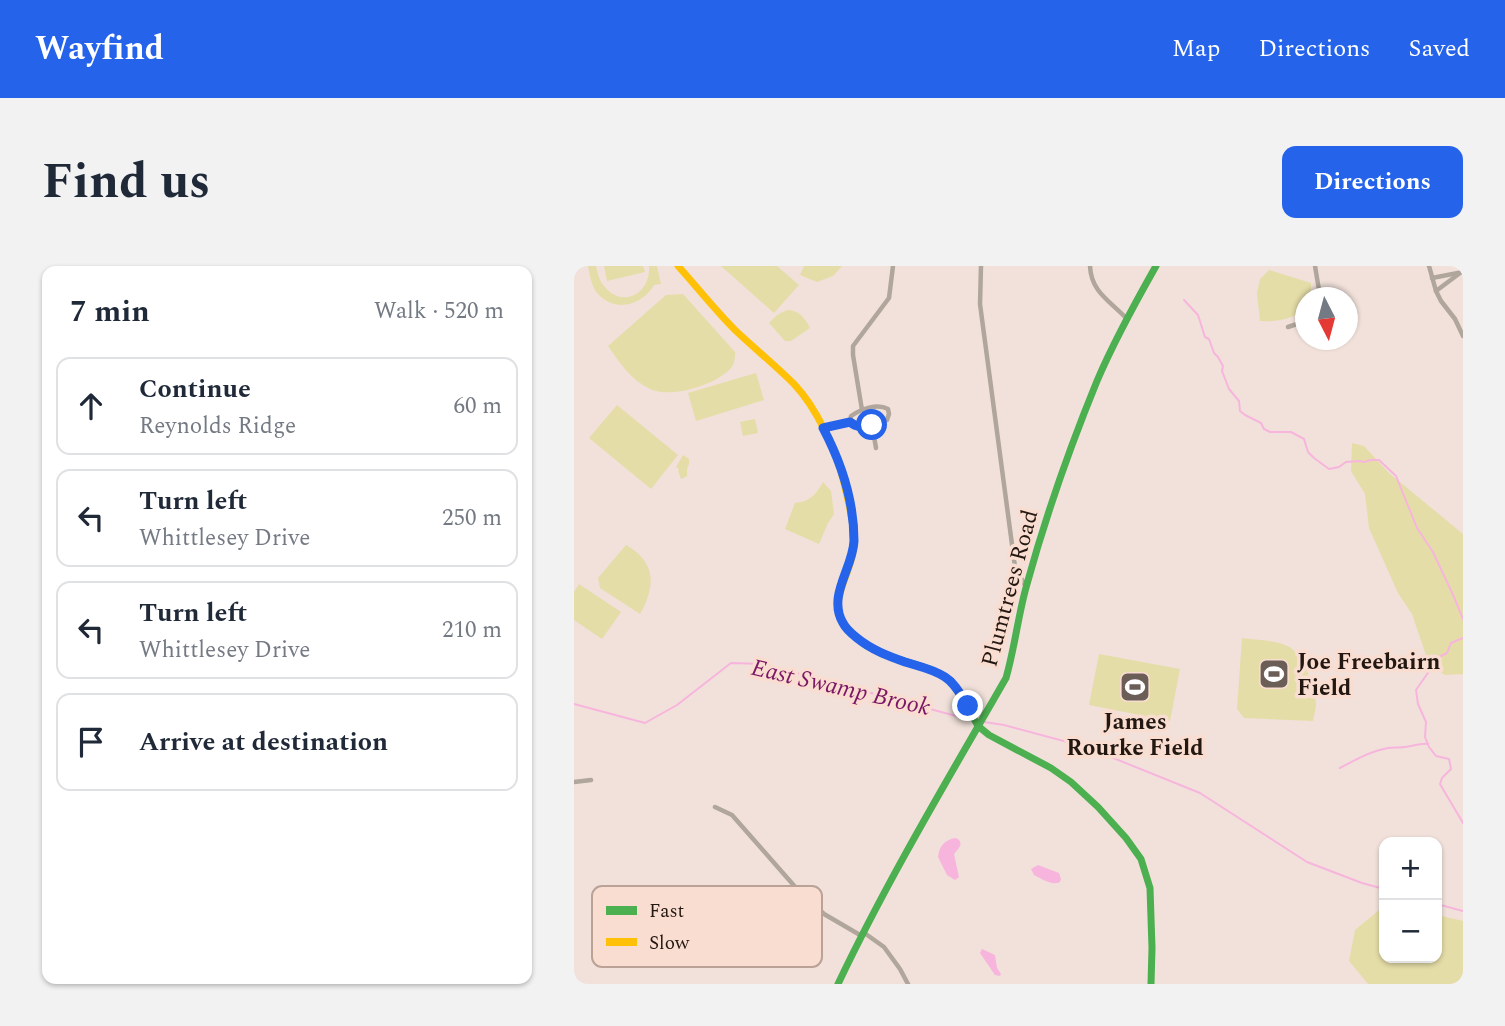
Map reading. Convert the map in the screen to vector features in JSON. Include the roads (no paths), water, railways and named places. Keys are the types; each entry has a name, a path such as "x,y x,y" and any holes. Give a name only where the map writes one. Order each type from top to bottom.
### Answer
{"street":[{"path":"678,266 734,330 801,392 823,428 841,466 853,531 853,552 837,598 843,623 867,646 947,678 959,692 978,725 989,735 1051,768 1078,788 1126,838 1141,859 1150,888 1151,984"},
{"path":"862,410 853,346 889,298 893,266"},
{"path":"981,266 981,304 1014,567 1026,586"},
{"path":"1090,266 1092,282 1098,293 1127,318"},
{"name":"Plumtrees Road","path":"838,984 906,853 1004,682 1026,586 1064,467 1098,379 1156,266"},
{"path":"1315,266 1318,287"},
{"path":"1429,266 1436,291 1463,336"},
{"path":"1432,278 1462,272"},
{"path":"1436,291 1462,272"},
{"path":"1288,327 1295,325"},
{"path":"823,428 850,422 862,427 872,425 887,420 888,409 883,406 862,410 851,416 850,422"},
{"path":"872,425 876,448"},
{"path":"574,782 591,780"},
{"path":"715,807 732,815 794,886"},
{"path":"822,912 884,947 908,984"}],"waterway":[{"name":"East Swamp Brook","path":"1184,300 1198,315 1205,337 1209,339 1223,366 1222,371 1229,389 1239,401 1240,411 1261,423 1264,429 1270,432 1291,432 1304,439 1308,452 1329,469 1346,462 1379,460 1396,476 1417,528 1433,552 1463,619"},
{"path":"1463,638 1451,643 1447,653 1439,657 1416,690 1418,704 1426,722 1425,737 1429,747 1436,756 1449,759 1451,769 1440,784 1463,823"},
{"name":"East Swamp Brook","path":"574,704 645,723 677,705 731,663 763,664 971,720"},
{"name":"East Swamp Brook","path":"984,722 1086,747 1200,793 1307,862 1379,888"},
{"path":"1340,768 1382,749 1428,744"},
{"name":"East Swamp Brook","path":"1442,905 1463,911"}],"place":[{"name":"Joe Freebairn Field","path":"1274,674"},
{"name":"James Rourke Field","path":"1135,687"}]}
